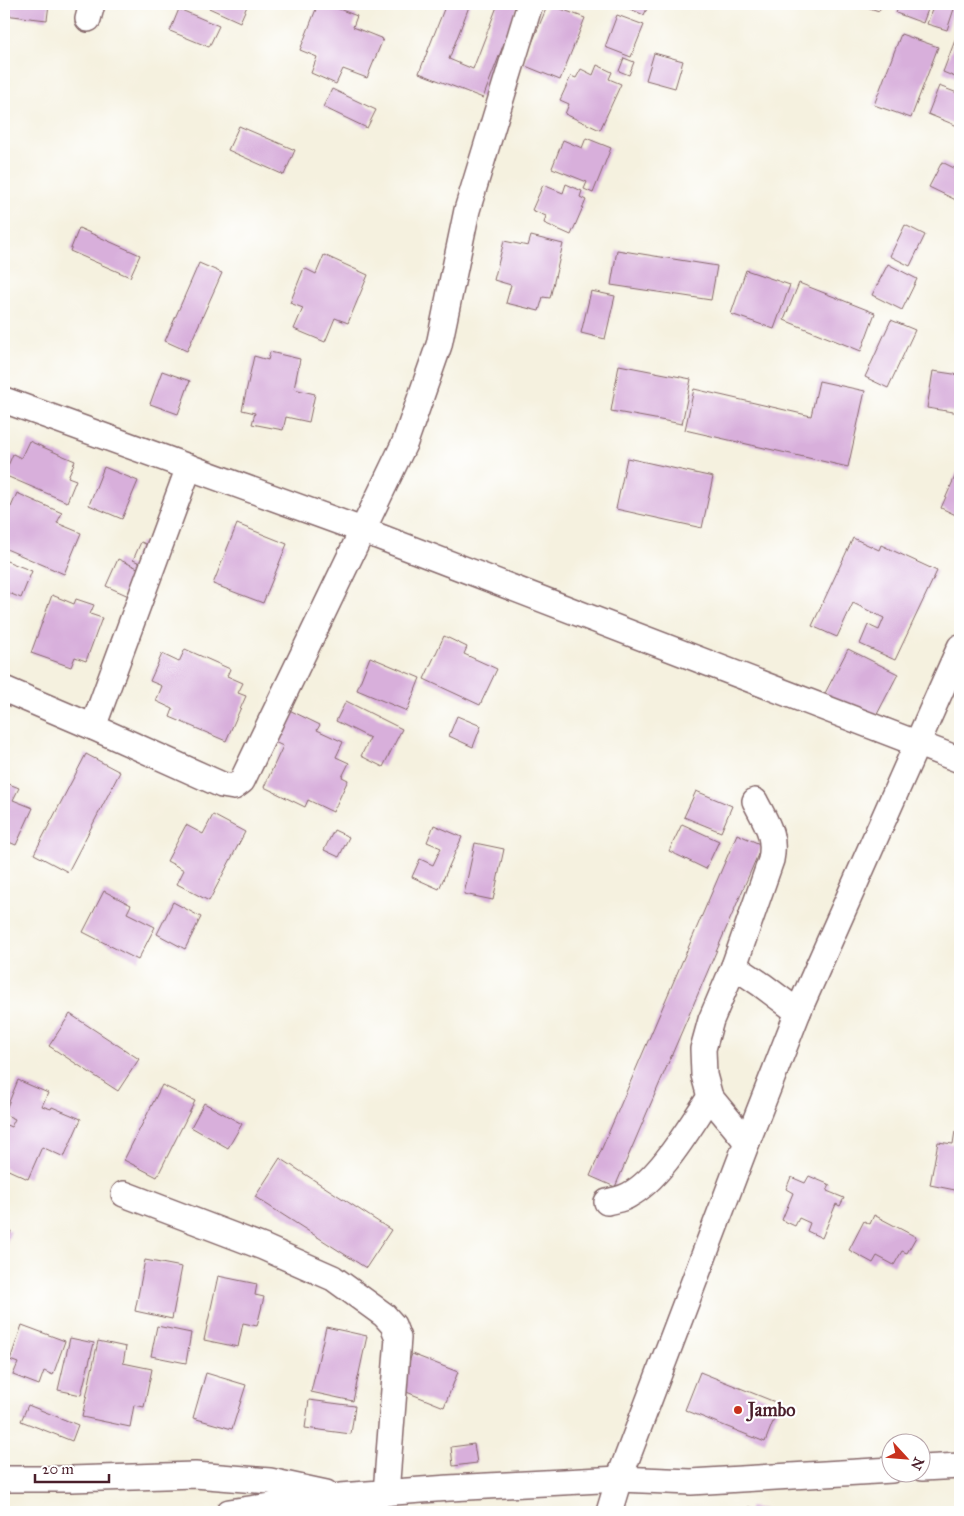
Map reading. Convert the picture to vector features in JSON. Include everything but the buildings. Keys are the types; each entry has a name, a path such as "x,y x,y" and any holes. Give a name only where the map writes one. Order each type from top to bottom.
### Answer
{"street":[{"path":"4,689 222,785 234,786 242,781 405,442 439,345 467,210 530,4"},
{"path":"4,400 362,530 960,760"},
{"path":"93,727 189,468"},
{"path":"609,1512 619,1479 798,1012 960,647"},
{"path":"747,1142 710,1097 704,1074 703,1049 711,1020 734,966 771,860 774,846 772,834 756,801"},
{"path":"734,966 798,1012"},
{"path":"607,1202 629,1196 649,1180 668,1157 710,1097"},
{"path":"124,1194 263,1247 333,1278 384,1315 394,1325 398,1338 386,1493"},
{"path":"932,1467 960,1466"},
{"path":"229,1512 340,1496 386,1493 619,1479 691,1482 882,1471"},
{"path":"4,1479 195,1475 270,1481 340,1496"}],"place":[{"name":"Jambo","path":"738,1410"}]}
